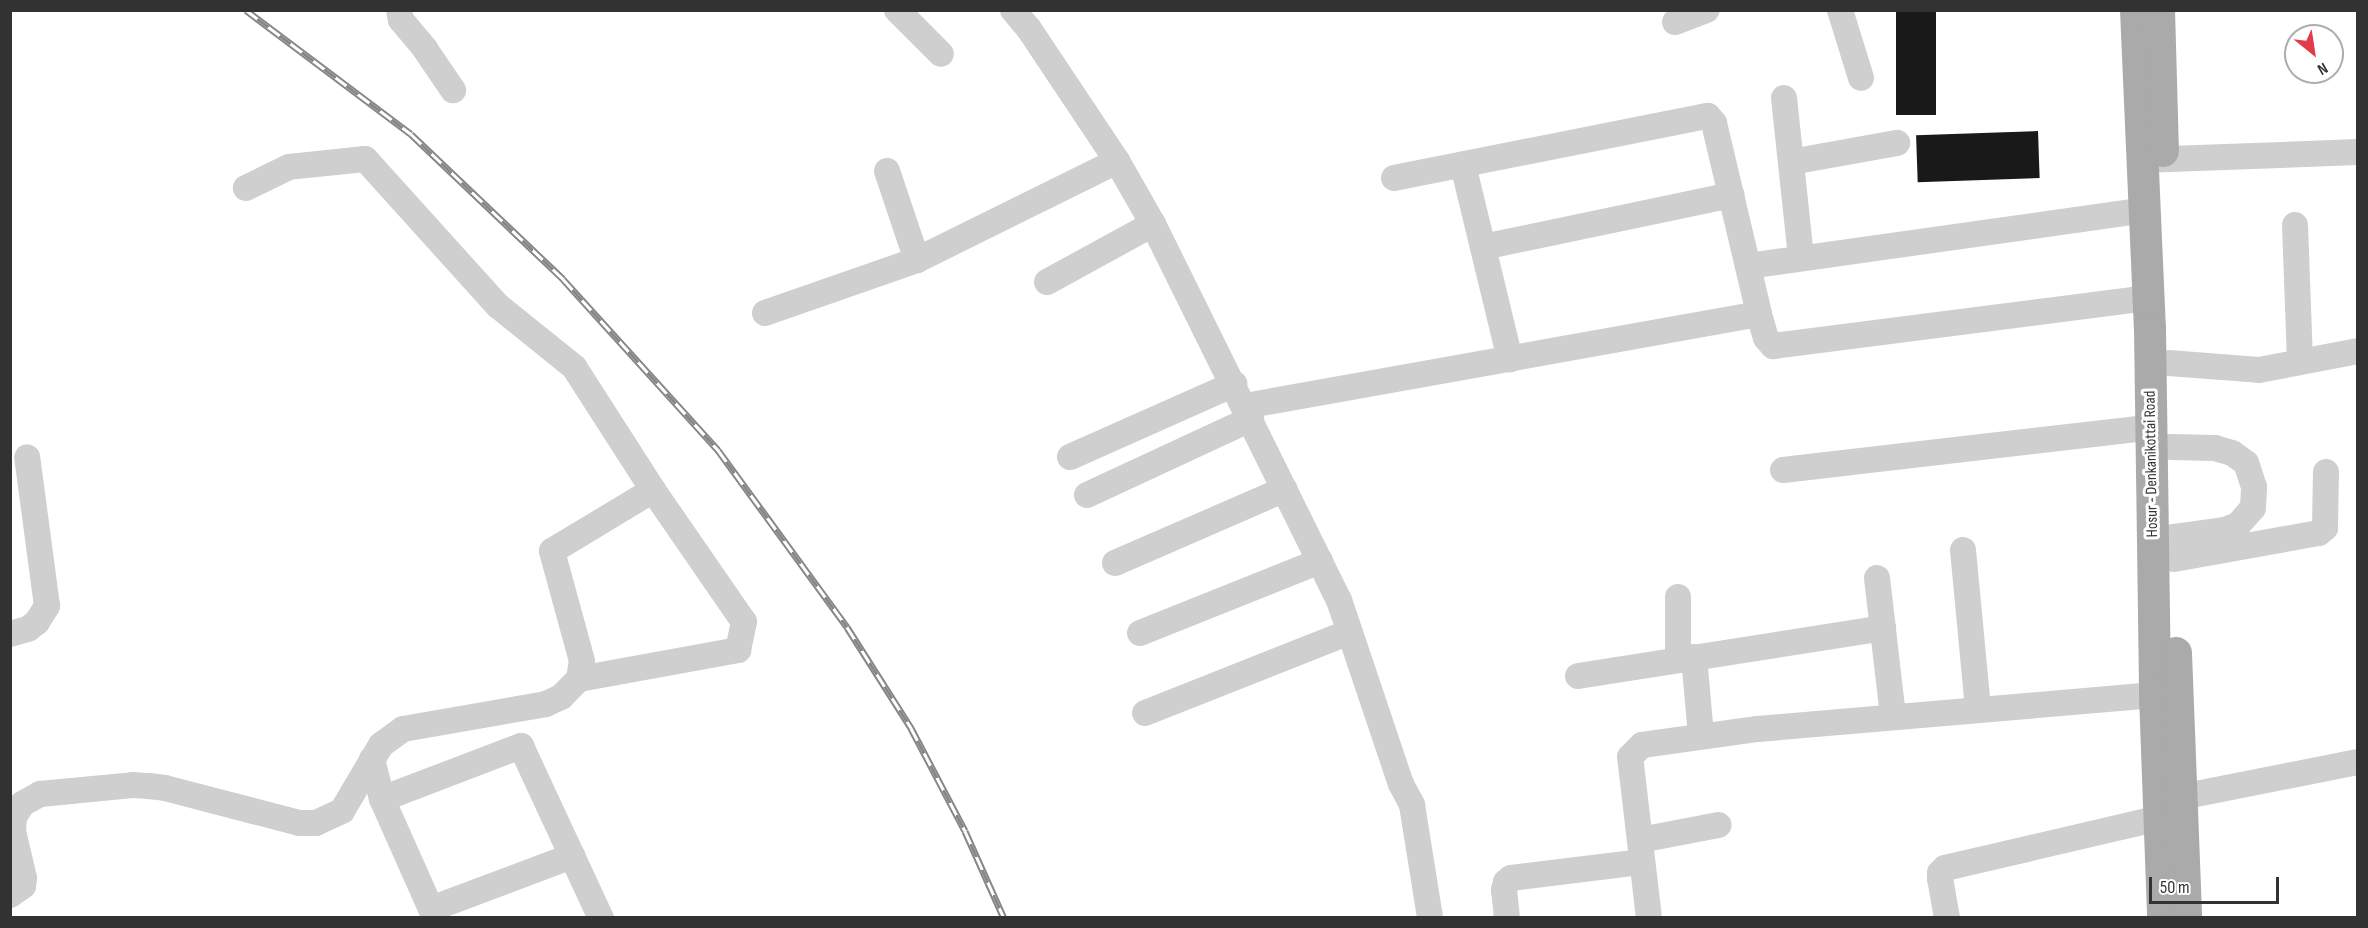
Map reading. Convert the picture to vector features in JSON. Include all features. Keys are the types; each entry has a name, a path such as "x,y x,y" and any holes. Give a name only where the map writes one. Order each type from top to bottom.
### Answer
{"main road":[{"name":"Hosur - Denkanikottai Road","path":"2136,10 2153,160 2169,363 2162,437"},
{"name":"Hosur - Denkanikottai Road","path":"2159,10 2153,160 2145,210 2149,298 2162,437 2167,546 2170,808 2163,918"},
{"name":"Hosur - Denkanikottai Road","path":"2167,546 2155,694 2186,918"}],"street":[{"path":"399,10 401,20 425,49 453,90"},
{"path":"897,10 941,54"},
{"path":"1013,10 1029,29 1117,161 1153,224 1244,403 1339,600 1401,784 1412,805 1430,918"},
{"path":"1675,22 1707,10"},
{"path":"1840,10 1861,78"},
{"path":"1784,98 1801,258"},
{"path":"1394,178 1705,116 1714,123 1768,344 1779,347 2149,298"},
{"path":"1791,162 1897,143"},
{"path":"2153,160 2358,152"},
{"path":"10,894 23,886 24,878 13,831 14,817 22,804 40,794 133,785 149,786 165,788 299,823 316,823 342,811 381,745 403,729 546,704 561,697 579,679 738,650 744,622 653,490 574,368 498,306 365,159 289,167 246,188"},
{"path":"765,313 917,260 1117,161"},
{"path":"1463,165 1510,359"},
{"path":"887,171 917,260"},
{"path":"1482,247 1732,195"},
{"path":"1748,266 2145,210"},
{"path":"1047,282 1153,224"},
{"path":"2295,225 2300,362"},
{"path":"1070,457 1244,403 1510,359 1759,314"},
{"path":"2169,363 2259,370 2358,351"},
{"path":"1087,495 1244,403"},
{"path":"1783,470 2162,437 2232,453 2246,463 2251,474 2255,499 2253,508 2238,525 2167,546"},
{"path":"10,634 28,629 37,622 47,606 27,457"},
{"path":"2167,546 2322,532 2325,528 2326,472"},
{"path":"1115,563 1285,489"},
{"path":"579,679 582,661 552,550 653,490"},
{"path":"1963,550 1978,708"},
{"path":"1140,633 1320,561"},
{"path":"1877,578 1893,716"},
{"path":"1678,597 1686,659 1701,735"},
{"path":"1578,676 1883,628"},
{"path":"1145,713 1350,632"},
{"path":"1649,918 1630,757 1642,745 1701,735 1978,708 2155,694"},
{"path":"382,799 521,746 601,918"},
{"path":"372,759 382,799 433,913 572,856"},
{"path":"1947,918 1940,879 1940,873 1945,868 2170,808 2358,762"},
{"path":"1507,918 1504,890 1510,878 1641,851 1719,825"}],"building":[{"path":"1896,10 1936,10 1936,115 1896,115"},
{"path":"2038,131 2040,178 1918,182 1916,135"}],"railway":[{"path":"246,10 411,134 563,279 718,450 847,627 911,728 965,831 1004,918"}]}
